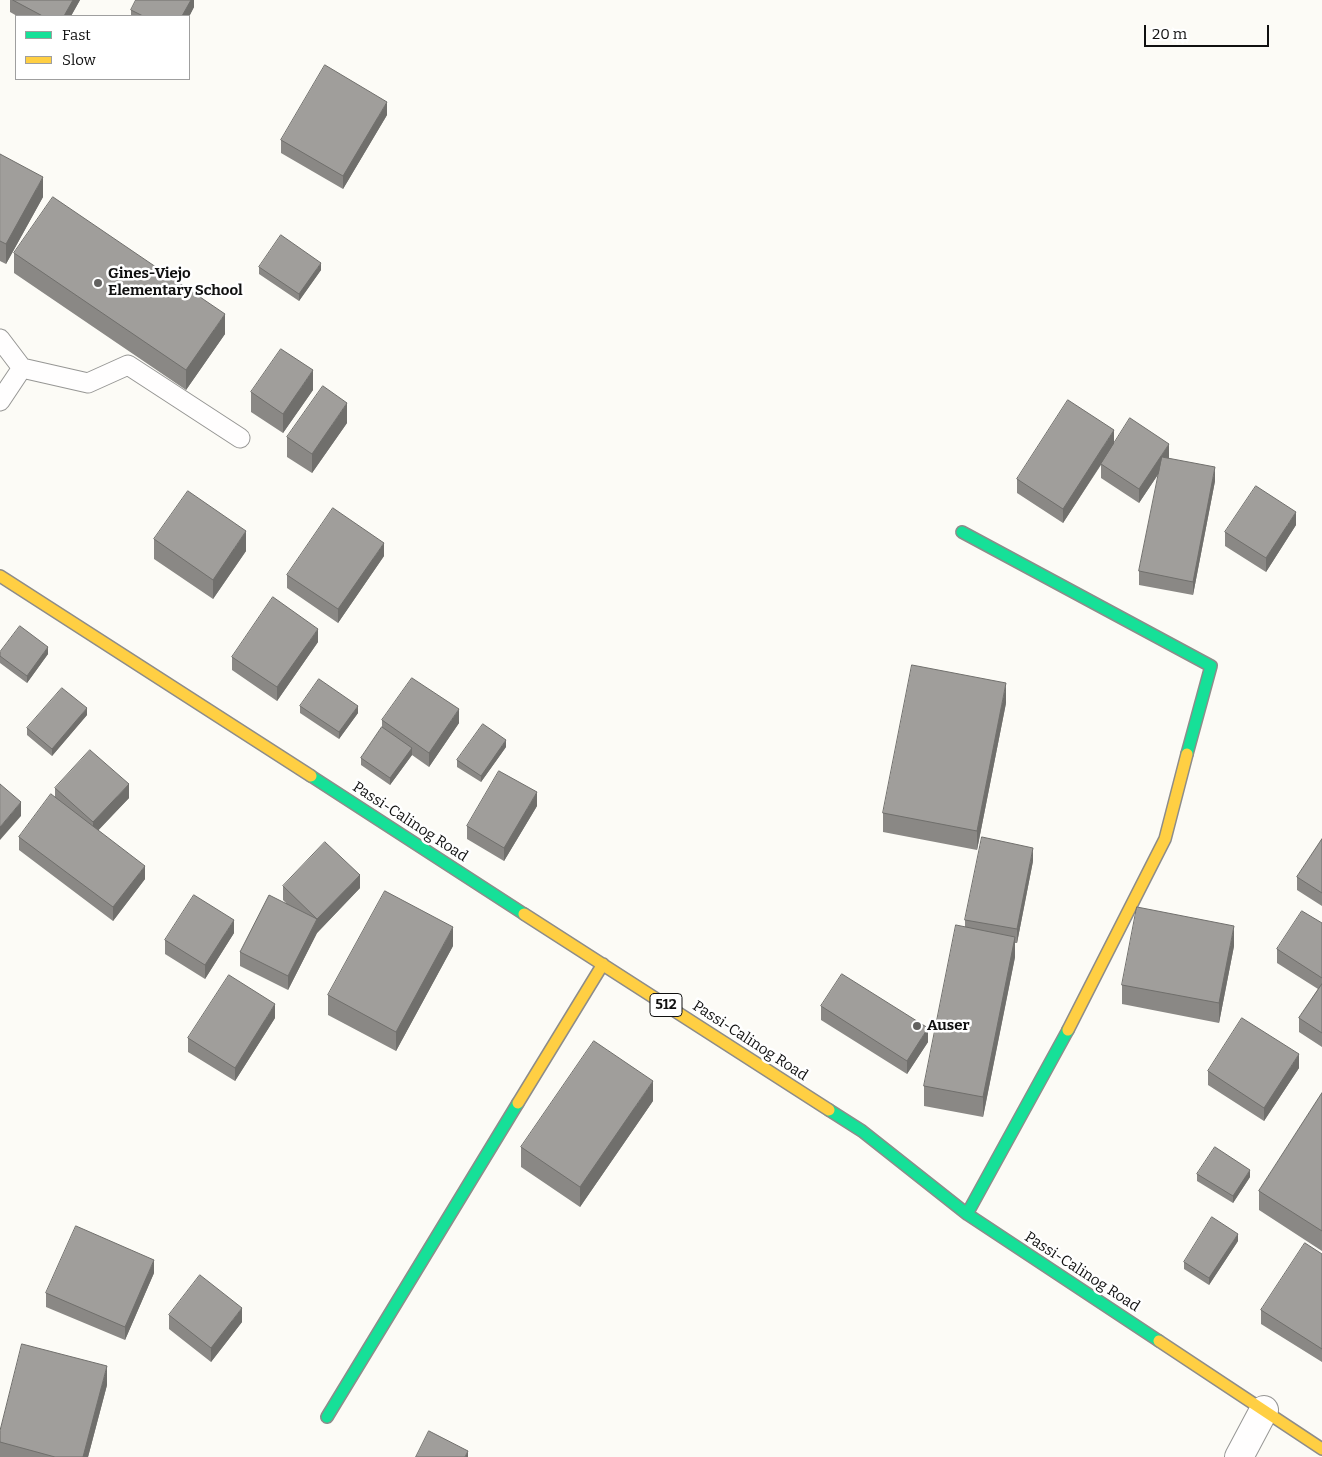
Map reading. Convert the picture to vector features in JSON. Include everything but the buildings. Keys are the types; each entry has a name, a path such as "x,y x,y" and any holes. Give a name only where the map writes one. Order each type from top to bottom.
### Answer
{"main road":[{"path":"962,532 1211,666 1165,839 1077,1014 967,1214"},
{"name":"Passi-Calinog Road","path":"0,576 862,1131 967,1214 1322,1450"},
{"path":"327,1417 604,964"}],"street":[{"path":"1239,1457 1264,1410"}],"lane":[{"path":"0,339 22,368 88,383 128,365 240,438"},
{"path":"0,400 22,368"}],"traffic: fast":[{"path":"962,532 1211,666 1187,754"},
{"path":"311,776 524,914"},
{"path":"967,1214 1068,1030"},
{"path":"327,1417 518,1103"},
{"path":"829,1110 862,1131 967,1214 1159,1341"}],"traffic: slow":[{"path":"0,576 311,776"},
{"path":"1068,1030 1165,839 1187,754"},
{"path":"524,914 829,1110"},
{"path":"518,1103 603,964"},
{"path":"1159,1341 1322,1449"}],"place":[{"name":"Gines-Viejo Elementary School","path":"98,283"},
{"name":"Auser","path":"917,1026"}]}
